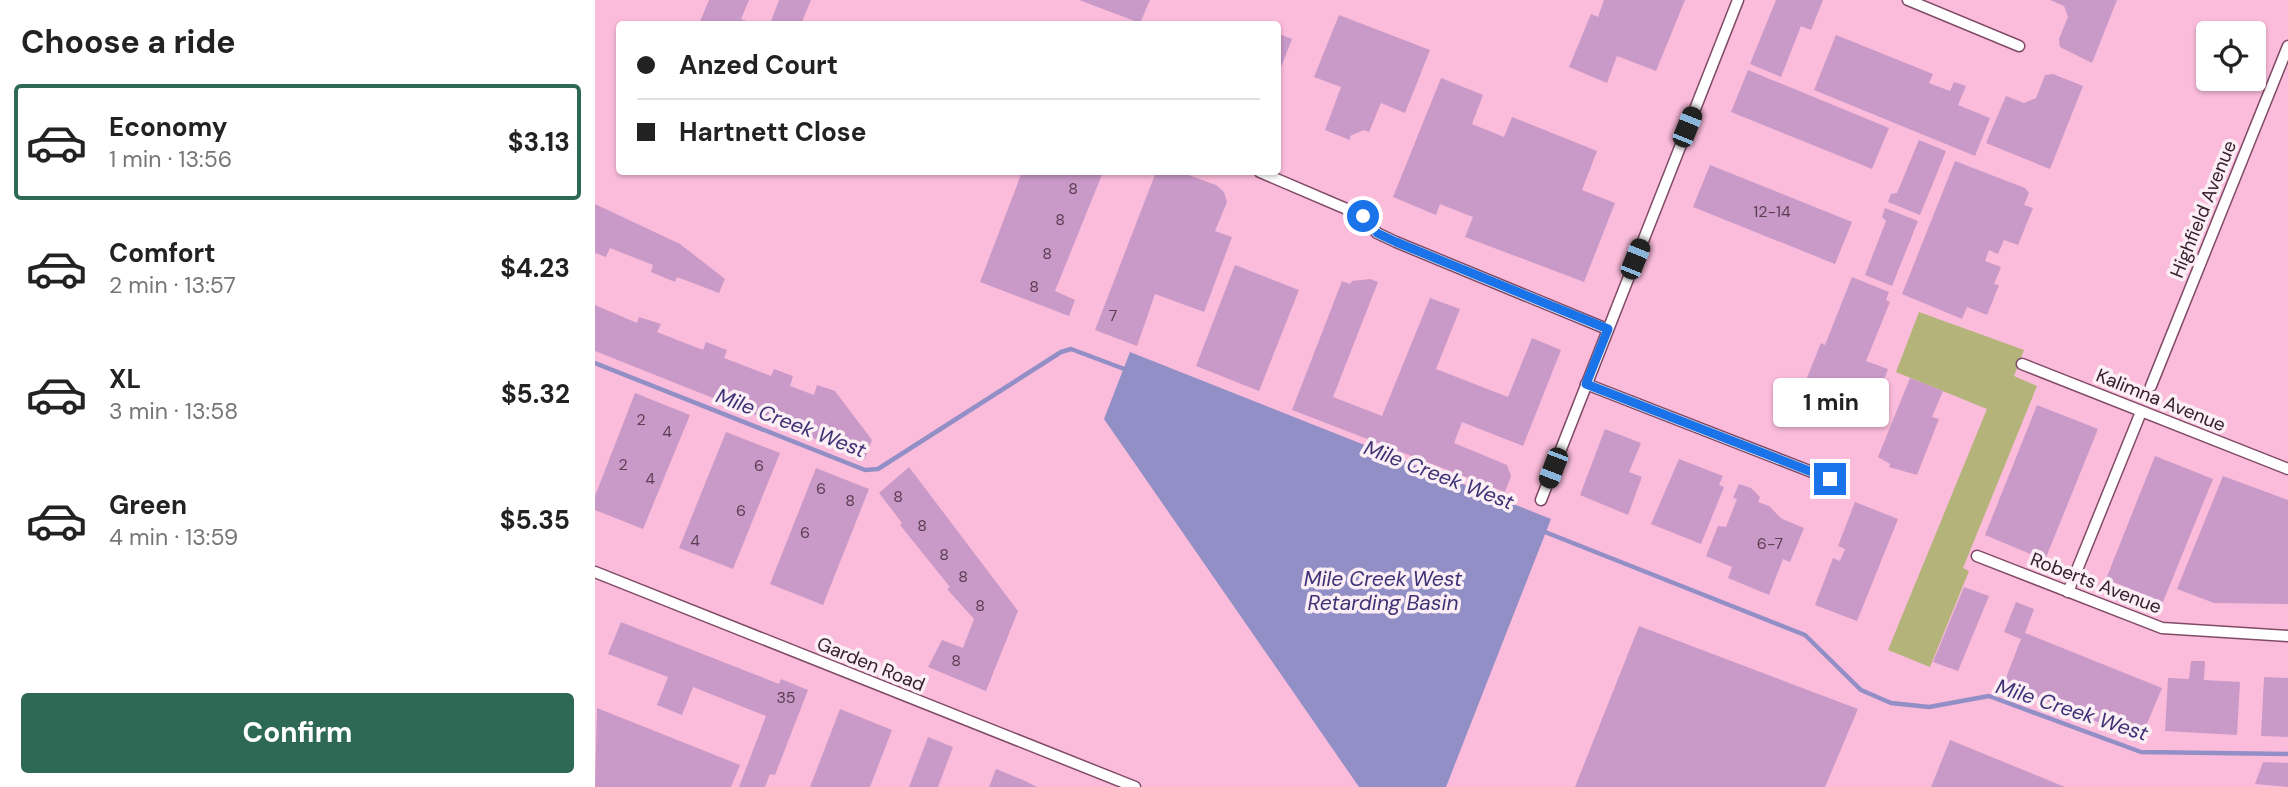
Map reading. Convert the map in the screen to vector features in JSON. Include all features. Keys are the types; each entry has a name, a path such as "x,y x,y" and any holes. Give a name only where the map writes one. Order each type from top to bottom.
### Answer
{"street":[{"path":"1541,500 1738,0"},
{"path":"1908,0 2019,46"},
{"name":"Highfield Avenue","path":"2151,386 2288,46"},
{"path":"1267,175 1363,216 1377,233 1396,242 1608,329"},
{"name":"Kalimna Avenue","path":"2022,364 2288,470"},
{"path":"1586,384 1830,479"},
{"path":"2068,592 2141,412"},
{"name":"Roberts Avenue","path":"1977,556 2162,628 2288,636"},
{"name":"Garden Road","path":"595,572 1135,787"}],"green space":[{"path":"1919,312 2024,350 2014,376 2037,386 1963,568 1969,571 1930,667 1888,650 1987,409 1896,372"}],"water":[{"name":"Mile Creek West Retarding Basin","path":"1130,352 1551,519 1446,787 1359,787 1104,419"}],"building":[{"path":"709,0 749,0 741,19 747,21 700,21"},
{"path":"779,0 811,0 802,21 771,21"},
{"path":"1079,0 1150,0 1141,21"},
{"path":"1604,0 1685,0 1656,71 1617,56 1607,83 1569,67 1591,14 1598,17"},
{"path":"1776,0 1823,0 1811,30 1801,26 1781,77 1750,64"},
{"path":"2050,0 2117,0 2092,63 2060,47 2059,39 2068,17 2064,6"},
{"path":"1339,15 1430,50 1405,113 1381,103 1369,132 1364,130 1350,136 1350,140 1325,130 1341,87 1314,77"},
{"path":"1281,35 1292,39 1281,67"},
{"path":"1836,35 1933,74 1929,83 1950,91 1954,82 1966,86 1958,105 1990,118 1975,156 1814,90"},
{"path":"1748,70 1889,128 1872,169 1731,112"},
{"path":"2053,74 2083,86 2050,169 1986,143 2006,96 2024,103 2036,98 2045,75"},
{"path":"1441,78 1483,95 1472,124 1504,137 1512,117 1597,151 1582,190 1615,203 1584,282 1465,237 1473,217 1440,204 1436,215 1393,197"},
{"path":"1919,140 1946,151 1920,215 1888,202 1891,194 1897,193"},
{"path":"1955,161 2025,188 2029,193 2024,205 2033,208 2018,245 2004,240 1998,254 1989,250 1985,261 2001,267 1994,284 1999,285 1987,315 1967,307 1962,319 1902,294"},
{"path":"1710,165 1852,222 1835,264 1693,207"},
{"path":"1021,175 1102,175 1055,291 1075,300 1069,316 980,282"},
{"path":"1155,175 1188,175 1216,185 1224,192 1227,202 1215,231 1232,237 1204,312 1155,294 1137,346 1095,330"},
{"path":"595,204 680,244 725,279 719,293 677,277 675,282 651,272 653,265 610,248 606,257 595,253"},
{"path":"1885,208 1918,221 1892,286 1865,275 1886,221 1882,217"},
{"path":"1235,265 1299,290 1259,391 1196,366"},
{"path":"1852,277 1889,292 1886,300 1890,302 1866,361 1888,369 1870,416 1841,401 1836,411 1824,406 1826,394 1804,385 1821,343 1825,345"},
{"path":"1370,279 1378,282 1333,397 1382,416 1430,298 1460,309 1436,369 1508,397 1532,338 1561,350 1523,446 1462,422 1454,443 1507,465 1511,476 1505,492 1292,410 1342,281 1350,284 1352,281"},
{"path":"595,305 637,323 639,317 661,324 657,332 703,350 706,342 727,350 724,358 771,376 774,369 793,376 790,386 814,395 817,385 835,391 872,440 865,459 595,351"},
{"path":"1910,378 1943,391 1932,417 1939,419 1917,475 1889,467 1890,464 1878,457"},
{"path":"635,393 690,415 643,529 595,510 595,496"},
{"path":"2037,405 2098,429 2045,560 1985,535"},
{"path":"1605,429 1641,443 1629,472 1642,477 1628,515 1580,495"},
{"path":"726,432 780,453 733,569 679,548"},
{"path":"2155,456 2213,479 2163,602 2106,579"},
{"path":"1679,459 1723,476 1719,485 1724,487 1701,544 1651,524"},
{"path":"909,467 1018,611 986,691 928,667 942,640 963,648 974,619 947,589 950,587 900,525 902,523 879,493"},
{"path":"816,468 869,489 823,605 770,584"},
{"path":"2223,476 2288,500 2288,604 2214,603 2177,589"},
{"path":"1739,484 1751,488 1760,497 1758,502 1769,506 1782,519 1804,528 1790,562 1783,559 1769,595 1728,578 1732,567 1706,556 1718,526 1726,527 1737,499 1733,498"},
{"path":"1855,502 1898,519 1857,621 1815,605 1833,558 1840,561 1845,549 1838,546"},
{"path":"1964,587 1989,596 1958,671 1933,662"},
{"path":"2016,602 2034,609 2025,633 2162,688 2146,726 2107,726 2004,683 2021,639 2004,632"},
{"path":"621,622 779,684 781,679 808,690 775,775 770,774 765,787 739,787 766,716 693,687 682,715 657,705 668,677 608,654"},
{"path":"1639,626 1858,709 1825,787 1575,787"},
{"path":"2191,661 2205,661 2204,680 2240,682 2237,735 2165,731 2168,678 2189,679"},
{"path":"2264,677 2288,678 2288,737 2261,736"},
{"path":"597,708 740,765 731,787 595,787"},
{"path":"840,709 892,730 870,787 810,787"},
{"path":"928,737 953,747 938,787 909,787"},
{"path":"1950,740 2065,787 1931,787"},
{"path":"2263,762 2288,763 2288,787 2255,784"},
{"path":"996,769 1023,780 1037,787 989,787"}],"waterway":[{"name":"Mile Creek West","path":"595,363 865,470 878,469 1061,352 1071,349 1127,370"},
{"name":"Mile Creek West","path":"1540,530 1805,635 1861,690 1891,703 1929,707 1989,696 2141,752 2288,754"}],"route":[{"path":"1363,216 1377,233 1396,242 1608,329 1586,384 1830,479"}]}
